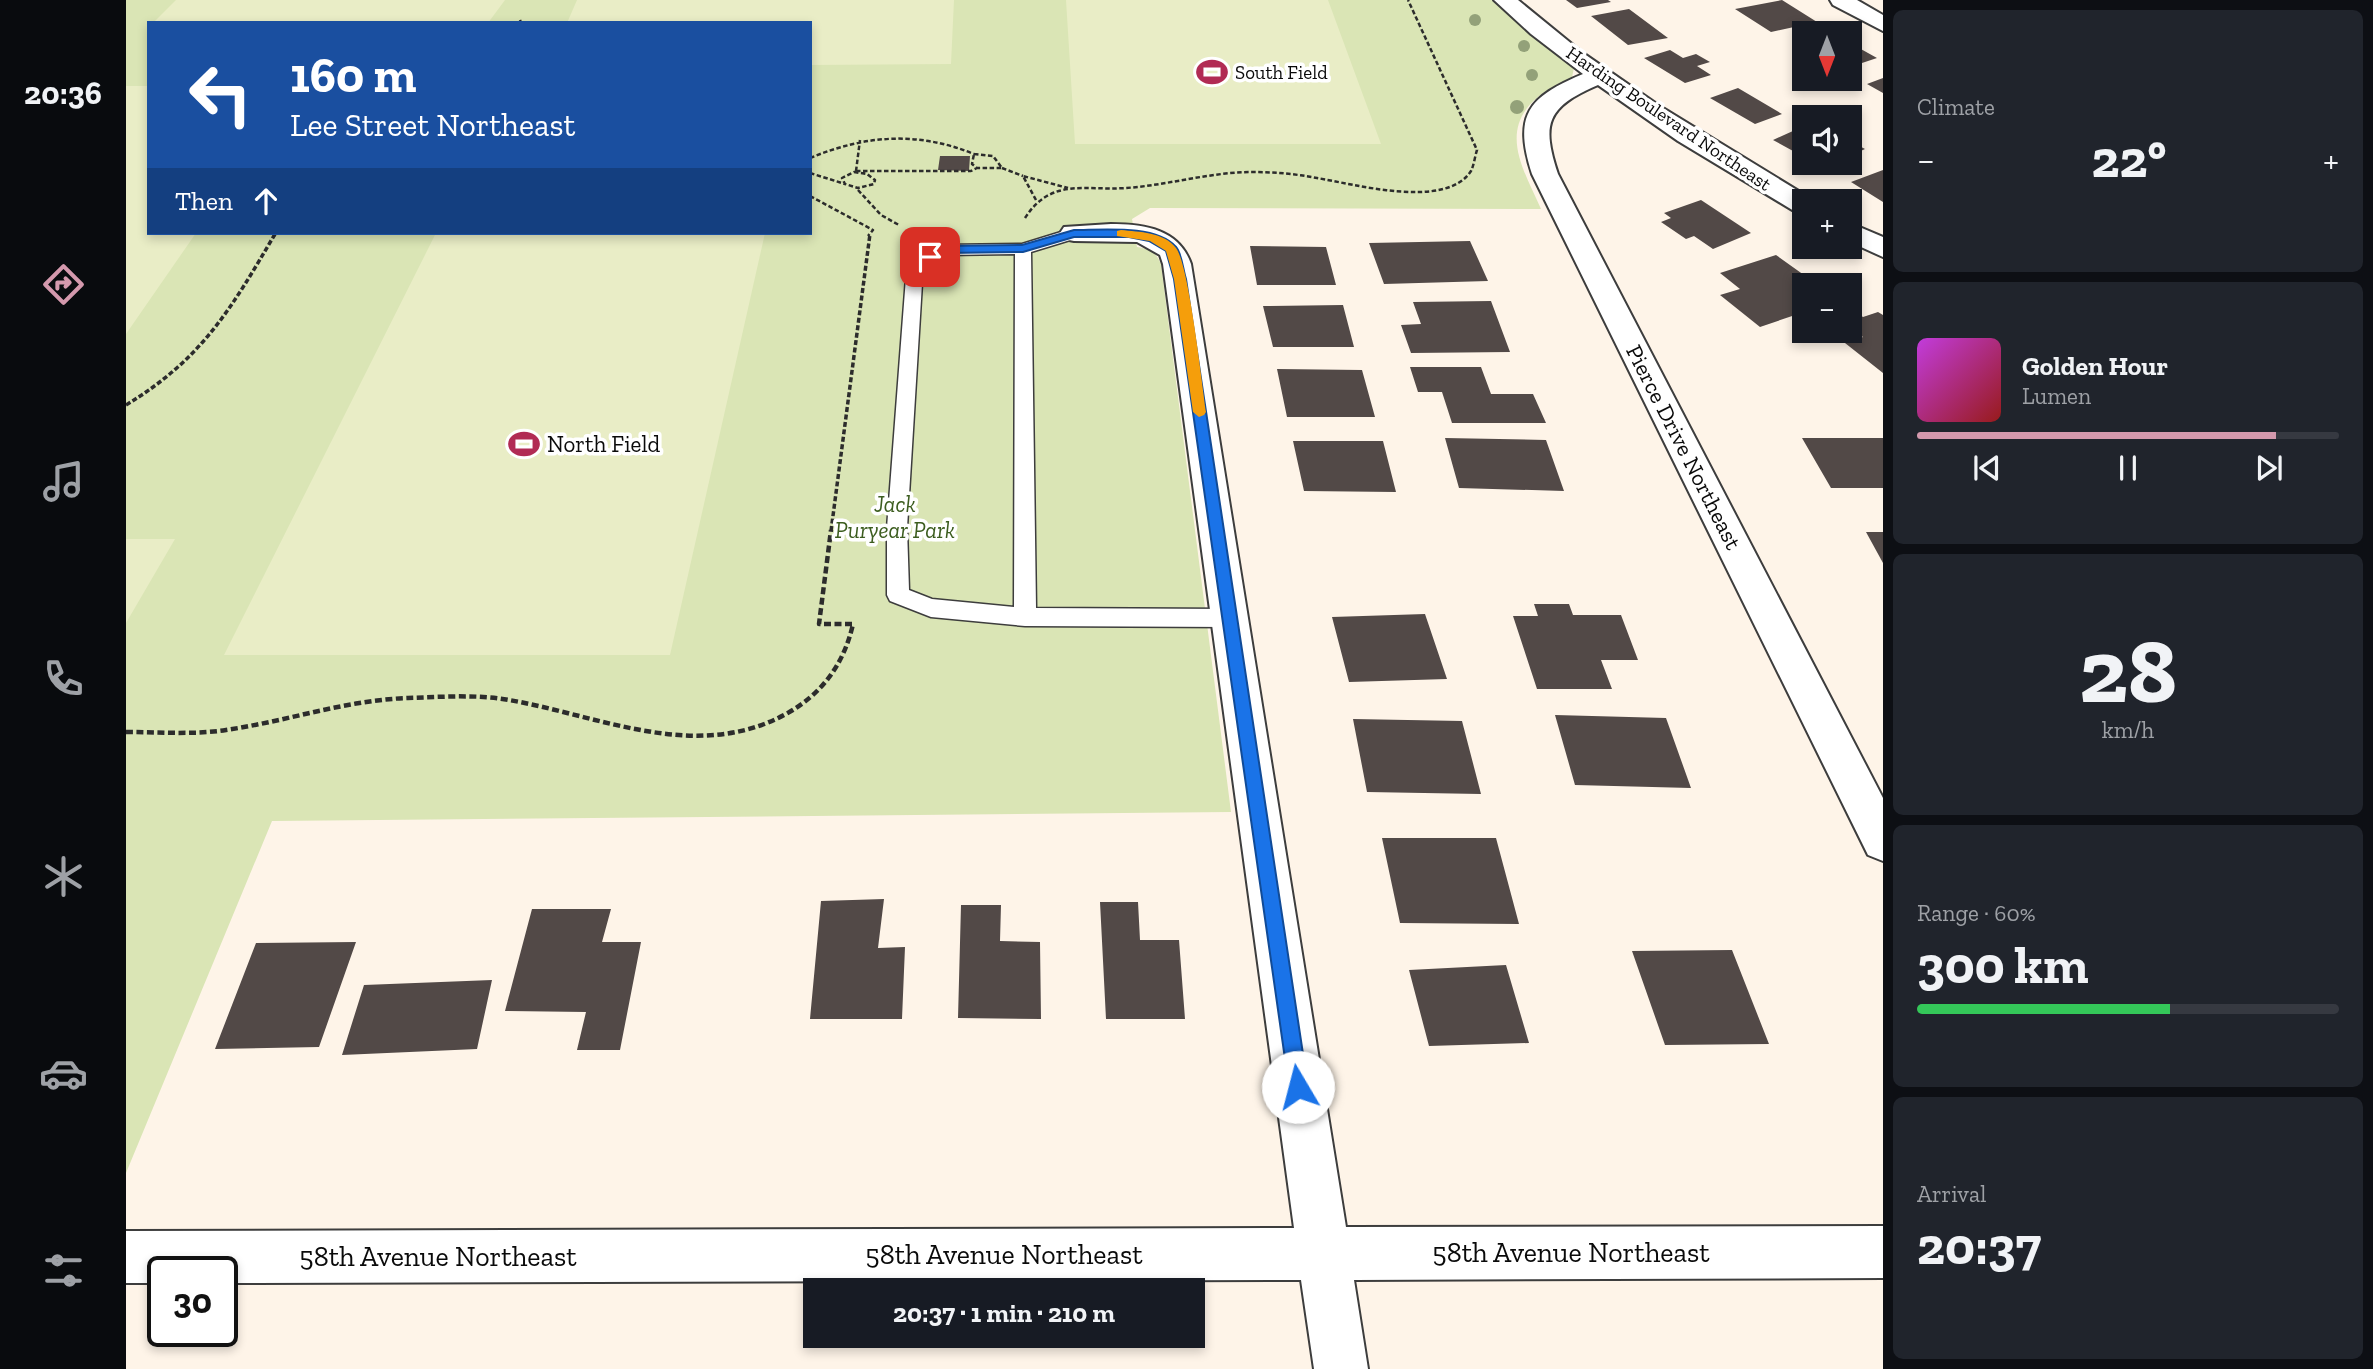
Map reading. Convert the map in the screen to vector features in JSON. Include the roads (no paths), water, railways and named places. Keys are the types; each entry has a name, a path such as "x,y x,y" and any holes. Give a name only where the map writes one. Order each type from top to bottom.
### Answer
{"street":[{"name":"Harding Boulevard Northeast","path":"1505,0 1599,76 1792,197"},
{"path":"1841,0 1883,24"},
{"name":"Pierce Drive Northeast","path":"1599,76 1554,97 1538,114 1534,128 1536,150 1545,174 1883,841"},
{"path":"1074,233 1129,234 1153,238 1171,250 1180,279 1341,1369"},
{"path":"1862,237 1883,248"},
{"name":"58th Avenue Northeast","path":"126,1257 1883,1252"}],"lane":[{"path":"1074,233 1023,249 944,250 915,264 897,528 898,595 931,608 1024,617 1230,618"},
{"path":"1023,249 1024,617"}],"place":[{"name":"South Field","path":"1212,72"},
{"name":"North Field","path":"524,444"}],"park label":[{"name":"Jack Puryear Park","path":"895,517"}]}
